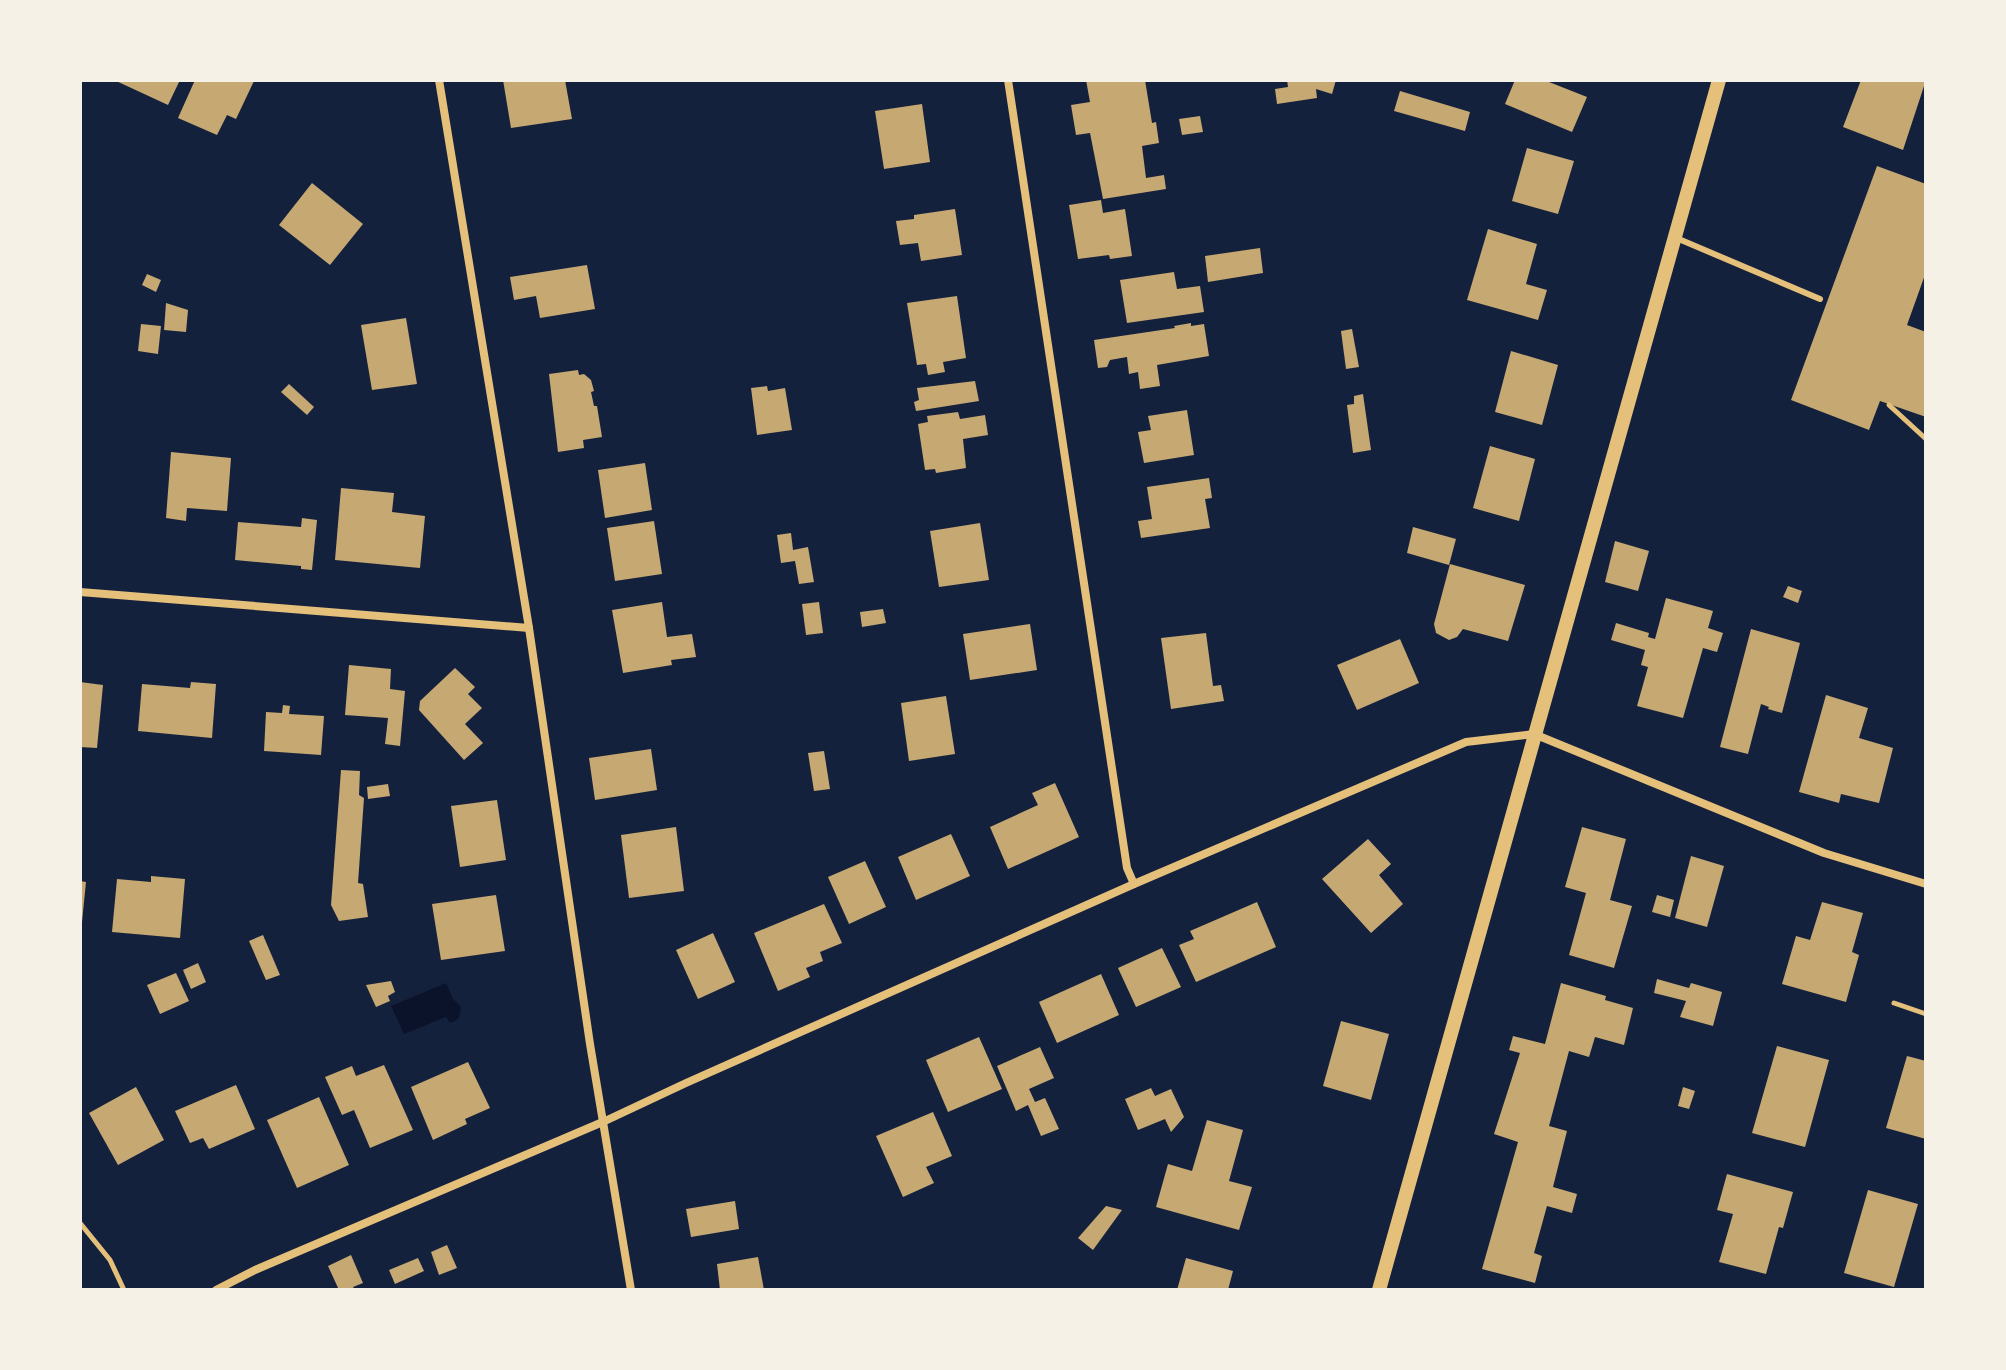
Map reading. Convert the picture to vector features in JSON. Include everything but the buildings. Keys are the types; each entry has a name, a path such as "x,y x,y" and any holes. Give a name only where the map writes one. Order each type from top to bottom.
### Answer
{"street":[{"path":"439,80 529,628 588,1028 631,1290"},
{"path":"1008,80 1126,860 1134,884"},
{"path":"1379,1290 1719,80"},
{"path":"80,592 529,628"},
{"path":"216,1290 255,1270 605,1121 1134,884 1466,742 1534,734 1824,853 1926,884"}],"lane":[{"path":"1674,237 1820,299"}],"path":[{"path":"1889,405 1926,439"},
{"path":"1894,1003 1926,1014"},
{"path":"80,1223 110,1260 124,1290"}],"water":[{"path":"446,983 453,999 461,1007 458,1019 450,1023 446,1017 404,1034 391,1006"}]}
